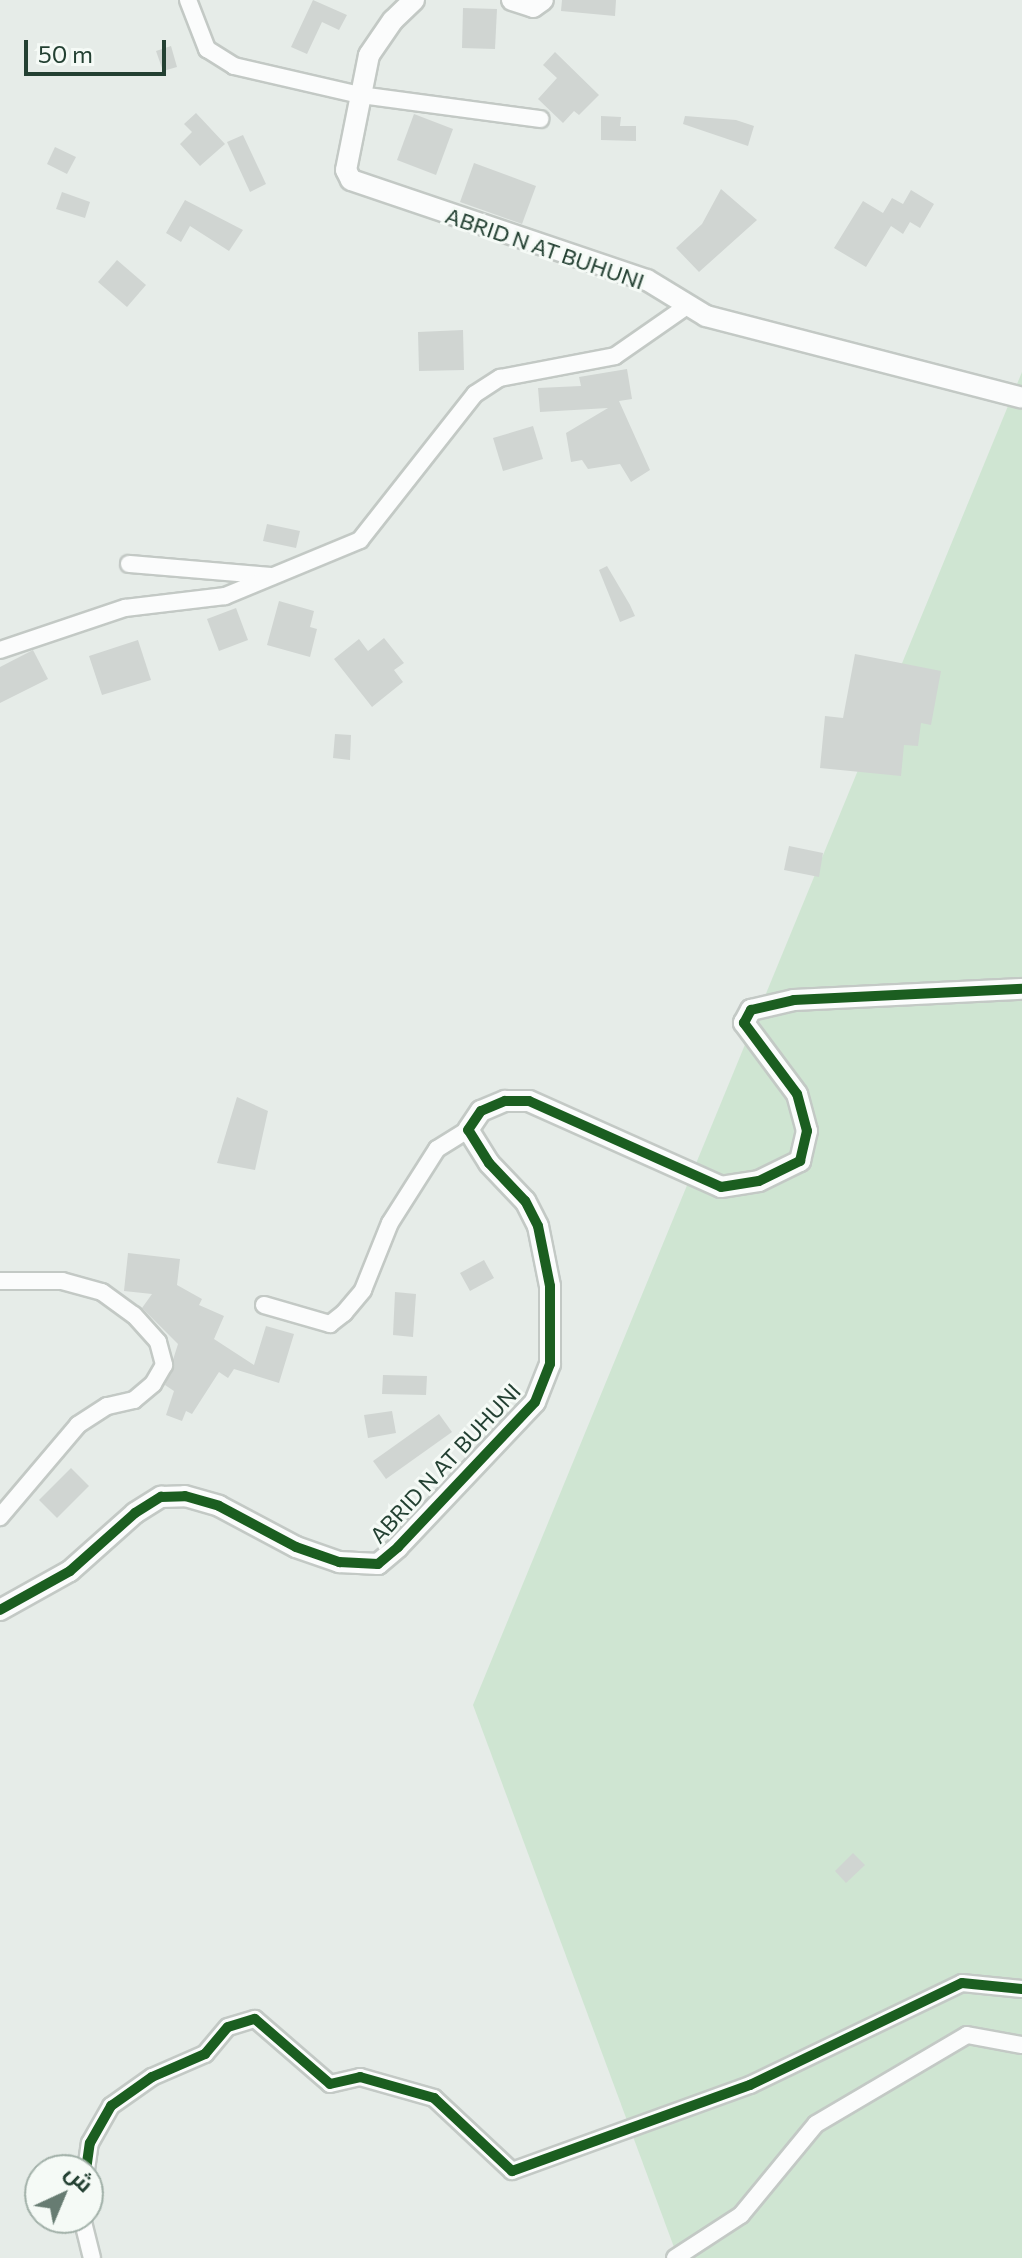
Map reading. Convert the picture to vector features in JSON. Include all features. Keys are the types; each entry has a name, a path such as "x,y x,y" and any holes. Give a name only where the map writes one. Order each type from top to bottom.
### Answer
{"street":[{"path":"188,0 207,49 220,61 360,95 540,119"},
{"name":"ABRID N AT BUHUNI","path":"414,0 393,20 369,55 346,170 351,180 647,280 706,316 1022,398"},
{"path":"512,0 533,7 543,0"},
{"path":"0,650 125,608 225,596 360,540 475,394 500,378 615,356 687,306"},
{"path":"129,564 277,576"},
{"path":"264,1305 330,1324 344,1313 363,1290 390,1223 437,1149 468,1130 481,1111 505,1101 529,1101 721,1187 759,1181 800,1161 807,1131 797,1094 744,1023 751,1010 794,1000 1022,989"},
{"name":"ABRID N AT BUHUNI","path":"0,1610 70,1571 101,1540 161,1497 185,1496 219,1506 296,1547 339,1562 378,1564 398,1547 535,1402 550,1364 550,1286 538,1226 525,1201 489,1163 468,1130"},
{"path":"0,1281 62,1281 102,1292 134,1315 158,1342 164,1365 153,1384 134,1400 107,1406 78,1425 0,1517"},
{"path":"88,2154 90,2143 111,2106 152,2077 205,2054 228,2027 255,2019 330,2084 360,2077 434,2098 512,2171 750,2085 962,1983 1022,1989"},
{"path":"675,2258 741,2215 816,2124 967,2035 1022,2045"},
{"path":"86,2234 92,2258"}],"green space":[{"path":"1022,372 1022,2258 678,2258 473,1705"}],"building":[{"path":"313,0 347,15 339,30 322,22 307,54 291,47"},
{"path":"562,0 616,0 615,16 561,11"},
{"path":"463,8 497,9 495,49 462,48"},
{"path":"171,46 177,67 163,71 156,51"},
{"path":"555,52 599,95 579,115 574,111 563,123 538,99 557,78 543,65"},
{"path":"196,113 225,144 200,166 180,144 192,132 184,124"},
{"path":"414,114 453,129 436,175 397,160"},
{"path":"601,116 621,117 620,126 636,126 636,141 601,140"},
{"path":"685,116 736,120 754,126 748,146 683,124"},
{"path":"243,135 266,184 250,192 227,142"},
{"path":"55,147 76,157 67,174 47,164"},
{"path":"474,163 536,186 522,224 460,202"},
{"path":"721,189 757,220 699,272 676,248 702,224"},
{"path":"911,190 934,204 920,228 910,222 903,234 891,226 866,267 834,248 863,201 883,213 892,198 903,204"},
{"path":"62,192 90,202 85,218 56,209"},
{"path":"185,200 243,230 229,251 190,226 181,242 166,233"},
{"path":"117,260 146,285 127,307 98,282"},
{"path":"463,330 464,370 419,371 418,332"},
{"path":"627,369 632,399 619,401 650,470 631,482 620,464 588,469 582,460 571,462 566,433 608,408 540,412 538,388 581,386 579,377"},
{"path":"533,426 543,459 503,471 493,438"},
{"path":"267,524 300,531 296,548 263,541"},
{"path":"607,566 635,616 620,622 599,570"},
{"path":"279,601 314,611 310,627 317,629 310,657 267,645"},
{"path":"236,608 248,640 219,651 207,619"},
{"path":"384,638 404,663 394,670 403,682 372,707 334,659 359,639 368,651"},
{"path":"138,640 151,680 102,695 89,656"},
{"path":"33,650 48,679 0,703 0,667"},
{"path":"855,654 941,671 931,725 921,723 918,746 904,745 901,776 820,768 825,716 843,718"},
{"path":"335,734 351,735 350,760 333,758"},
{"path":"789,846 823,853 819,877 784,870"},
{"path":"237,1097 268,1111 255,1170 217,1163"},
{"path":"128,1253 180,1259 177,1285 202,1299 199,1305 224,1316 214,1339 254,1365 266,1326 294,1334 279,1383 234,1369 228,1378 219,1372 192,1414 186,1411 182,1421 166,1415 174,1391 165,1385 178,1344 142,1308 152,1294 124,1291"},
{"path":"484,1260 494,1278 470,1291 460,1273"},
{"path":"395,1292 416,1294 413,1337 393,1335"},
{"path":"383,1375 427,1376 426,1395 382,1394"},
{"path":"392,1411 396,1433 368,1438 364,1415"},
{"path":"439,1414 452,1432 386,1479 373,1461"},
{"path":"71,1468 89,1486 57,1518 39,1500"},
{"path":"853,1853 865,1865 846,1883 835,1871"}],"cycle path":[{"path":"0,1610 70,1571 135,1513 161,1497 185,1496 219,1506 296,1547 339,1562 378,1564 398,1547 535,1402 550,1364 550,1286 538,1226 525,1201 489,1163 468,1130 481,1111 505,1101 529,1101 721,1187 759,1181 800,1161 807,1131 797,1094 744,1023 751,1010 794,1000 1022,989"},
{"path":"88,2154 90,2143 111,2106 152,2077 205,2054 228,2027 255,2019 330,2084 360,2077 434,2098 512,2171 750,2085 962,1983 1022,1989"}]}
